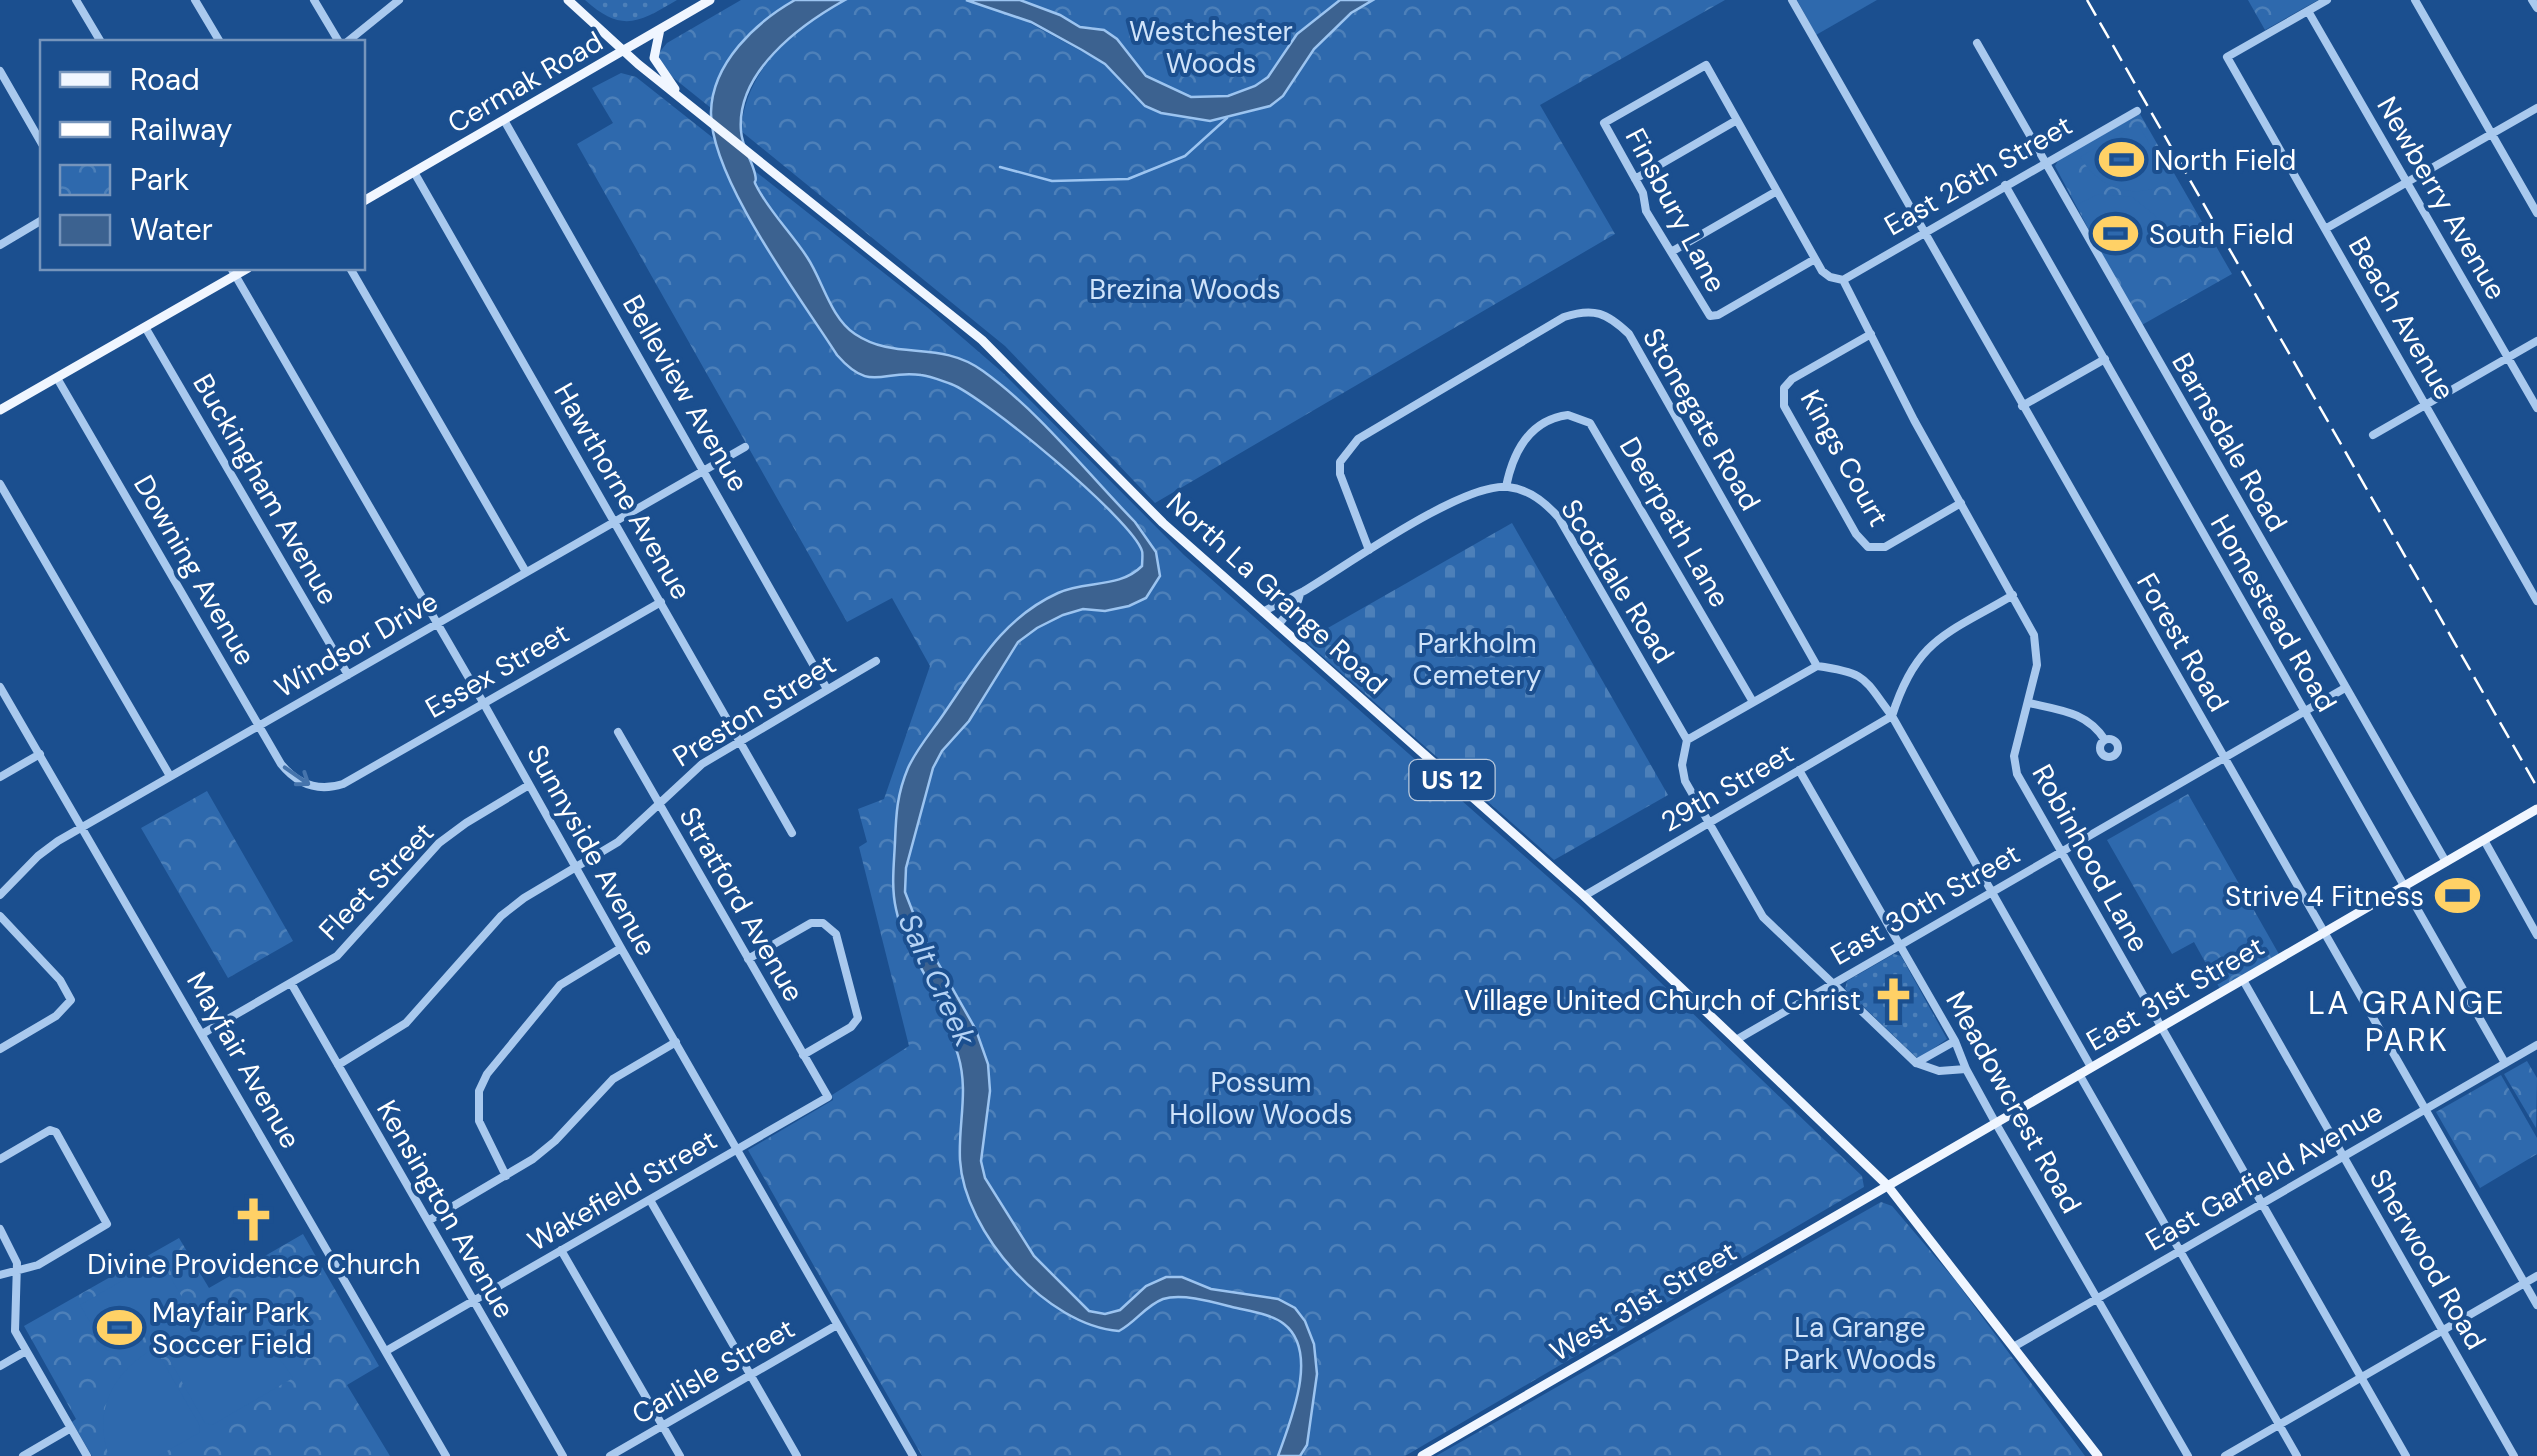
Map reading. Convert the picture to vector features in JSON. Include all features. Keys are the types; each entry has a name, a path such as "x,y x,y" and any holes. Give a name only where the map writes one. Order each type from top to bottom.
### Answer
{"main road":[{"name":"US 12","path":"568,0 623,51"},
{"name":"Cermak Road","path":"365,200 710,0"},
{"path":"660,29 654,58 690,106"},
{"name":"North La Grange Road","path":"623,51 982,340 1163,522 1584,896 1887,1185"},
{"path":"0,410 145,327 233,271"},
{"name":"East 31st Street","path":"1887,1185 2537,808"},
{"name":"US 12","path":"1887,1185 2098,1456"},
{"name":"West 31st Street","path":"1422,1456 1887,1185"}],"street":[{"path":"76,0 100,40"},
{"path":"195,0 219,40"},
{"path":"314,0 338,40"},
{"path":"350,40 400,0"},
{"name":"Forest Road","path":"1792,0 2537,1305"},
{"path":"2308,11 2327,0"},
{"path":"2415,0 2537,213"},
{"path":"2532,0 2537,8"},
{"name":"Beach Avenue","path":"2308,11 2227,57 2537,601"},
{"name":"Newberry Avenue","path":"2308,11 2537,408"},
{"name":"Barnsdale Road","path":"1977,43 2446,862"},
{"name":"Robinhood Lane","path":"1604,124 1706,65 1815,259 1826,275 1843,280 2034,635 2036,678 2014,768 2406,1456"},
{"path":"0,71 40,141"},
{"path":"2326,229 2537,108"},
{"name":"East 26th Street","path":"1843,280 2137,111"},
{"name":"Belleview Avenue","path":"504,120 827,688"},
{"path":"1635,179 1737,120"},
{"name":"Finsbury Lane","path":"1604,124 1643,193 1646,211 1705,311 1714,316 1815,259"},
{"name":"Hawthorne Avenue","path":"414,172 792,833"},
{"name":"Homestead Road","path":"2005,185 2506,1063"},
{"path":"1671,252 1777,190"},
{"path":"0,245 40,221"},
{"path":"351,270 526,572"},
{"name":"Sunnyside Avenue","path":"233,271 913,1456"},
{"name":"Stonegate Road","path":"1368,550 1340,474 1340,462 1358,439 1564,317 1590,310 1603,312 1630,334 1817,666"},
{"name":"Buckingham Avenue","path":"145,327 348,675"},
{"name":"Kings Court","path":"1871,334 1792,380 1784,388 1784,406 1856,534 1868,547 1884,547 1961,504"},
{"path":"2373,436 2537,341"},
{"path":"2022,406 2105,360"},
{"name":"Downing Avenue","path":"57,378 281,764 298,781 327,788 356,777"},
{"name":"Deerpath Lane","path":"1506,487 1518,448 1538,426 1568,415 1590,423 1753,702"},
{"name":"Windsor Drive","path":"0,896 42,852 82,827 745,447"},
{"path":"0,484 170,776"},
{"path":"1263,612 1465,495 1506,487"},
{"name":"Scotdale Road","path":"1506,487 1534,496 1559,518 1688,740"},
{"path":"2526,582 2537,575"},
{"path":"1278,625 1300,594"},
{"path":"1892,716 1910,670 1927,646 2014,595"},
{"name":"Essex Street","path":"356,777 661,602"},
{"name":"Preston Street","path":"338,1065 406,1023 512,908 618,842 691,772 876,661"},
{"path":"1966,1069 1939,1071 1916,1063 1764,916 1685,782 1682,765 1688,740 1817,666 1860,675 1869,682 2091,1068"},
{"name":"Mayfair Avenue","path":"0,688 446,1456"},
{"name":"East 30th Street","path":"1736,1040 2345,688"},
{"path":"2029,703 2079,715 2095,726 2105,740"},
{"name":"29th Street","path":"1584,896 1892,716"},
{"name":"Stratford Avenue","path":"618,732 828,1098"},
{"path":"0,777 40,754"},
{"name":"Meadowcrest Road","path":"1799,770 1955,1041 1995,1122 2188,1456"},
{"name":"Fleet Street","path":"202,1034 344,951 419,864 452,833 529,785"},
{"path":"2484,840 2537,935"},
{"path":"0,916 60,980 71,1000 56,1016 0,1049"},
{"path":"748,958 812,923 823,923 836,934 858,1018 850,1027 803,1054"},
{"path":"506,1176 485,1139 477,1112 479,1092 487,1074 560,986 620,948"},
{"name":"Sherwood Road","path":"2243,980 2514,1456"},
{"name":"Kensington Avenue","path":"291,983 563,1456"},
{"path":"1916,1063 1955,1041"},
{"path":"428,1221 506,1176 554,1142 613,1079 676,1042"},
{"name":"East Garfield Avenue","path":"2014,1346 2537,1045"},
{"path":"2079,1074 2297,1456"},
{"name":"Wakefield Street","path":"386,1351 828,1098"},
{"path":"0,1159 53,1130 107,1224 38,1264 0,1274"},
{"path":"650,1200 797,1456"},
{"path":"0,1229 14,1253 18,1270 14,1325 87,1456"},
{"path":"561,1250 680,1456"},
{"path":"2225,1456 2537,1276"},
{"name":"Carlisle Street","path":"610,1456 837,1324"},
{"path":"0,1366 26,1351"},
{"path":"23,1456 71,1428"}],"green space":[{"path":"585,0 677,0 641,19 620,21"},
{"path":"741,0 795,0 764,21 741,45 724,73 711,108 666,72 658,54 667,43"},
{"name":"Brezina Woods","path":"845,0 966,0 1011,13 1105,64 1134,97 1210,121 1299,73 1314,49 1351,13 1373,0 1725,0 1540,105 1615,234 1155,503 1005,346 741,131 752,89 775,53 807,24"},
{"name":"Westchester Woods","path":"1020,0 1340,0 1297,34 1268,77 1255,86 1228,96 1191,97 1146,76 1117,39"},
{"path":"1797,0 1877,0 1816,35"},
{"path":"2248,0 2318,0 2265,30"},
{"name":"Possum Hollow Woods","path":"621,73 636,77 927,307 1002,372 1184,555 1582,907 1862,1176 1864,1187 1405,1456 922,1456 748,1150 833,1100 832,1095 909,1046 859,847 867,842 858,809 884,799 930,666 892,598 847,622 577,144 613,123 592,88"},
{"path":"2140,114 2232,274 2140,326 2055,166 2059,159"},
{"name":"North Field","path":"2135,125 2171,181 2145,190 2121,189 2098,178 2080,157"},
{"name":"South Field","path":"2099,194 2132,197 2157,217 2114,252 2108,251 2076,205"},
{"name":"Parkholm Cemetery","path":"1512,523 1668,795 1554,860 1305,641"},
{"path":"207,791 293,941 228,978 141,828"},
{"path":"2188,794 2280,956 2220,989 2194,942 2172,954 2107,840"},
{"path":"1894,954 1901,956 1947,1039 1917,1058 1845,989 1847,981"},
{"path":"2527,1061 2537,1078 2536,1128 2504,1074"},
{"path":"2501,1075 2537,1138 2537,1154 2480,1188 2436,1112"},
{"name":"La Grange Park Woods","path":"1881,1202 1892,1206 1955,1280 2085,1456 1436,1456"},
{"path":"303,1234 379,1366 347,1385 390,1456 92,1456 24,1326 179,1238 209,1288"},
{"name":"Mayfair Park Soccer Field","path":"160,1259 186,1304 107,1351 80,1305"},
{"path":"200,1327 229,1330 254,1339 276,1355 293,1378 212,1425 205,1423 159,1341"},
{"path":"155,1348 200,1426 199,1433 158,1456 109,1456 103,1423 110,1393 128,1368"}],"water":[{"name":"Salt Creek","path":"795,0 845,0 791,37 760,70 742,109 741,131 756,185 807,257 833,308 846,327 871,342 967,361 1004,387 1135,522 1156,552 1160,576 1146,598 1129,606 1105,611 1083,609 1063,615 1018,642 969,721 942,751 933,768 906,868 905,892 921,933 976,1030 988,1064 990,1091 981,1161 985,1178 1034,1256 1089,1311 1105,1314 1120,1310 1146,1286 1166,1277 1182,1277 1211,1289 1278,1299 1295,1308 1314,1344 1317,1374 1307,1445 1300,1456 1278,1456 1295,1407 1301,1369 1295,1336 1284,1324 1260,1313 1179,1297 1157,1302 1119,1331 1092,1325 1038,1294 1014,1271 976,1216 965,1188 960,1160 963,1095 958,1055 937,998 903,933 894,901 901,787 920,746 1007,629 1058,593 1133,573 1142,566 1142,552 1133,535 1086,488 968,393 929,376 868,377 849,367 781,270 725,170 711,112 719,77 739,46"},
{"path":"966,0 1020,0 1080,27 1104,30 1117,39 1146,76 1191,97 1228,96 1255,86 1268,77 1297,34 1340,0 1373,0 1351,13 1314,49 1283,96 1270,106 1210,121 1161,113 1145,106 1105,64 1082,50 1031,22"}],"waterway":[{"path":"1000,167 1052,181 1128,179 1185,156 1227,118"}],"railway":[{"path":"2087,0 2537,787"}],"place":[{"name":"North Field","path":"2121,160"},
{"name":"South Field","path":"2116,234"},
{"name":"Strive 4 Fitness","path":"2457,896"},
{"name":"Village United Church of Christ","path":"1894,1000"},
{"name":"Divine Providence Church","path":"254,1219"},
{"name":"Mayfair Park Soccer Field","path":"119,1328"}],"district":[{"name":"LA GRANGE PARK","path":"2407,1022"}]}
